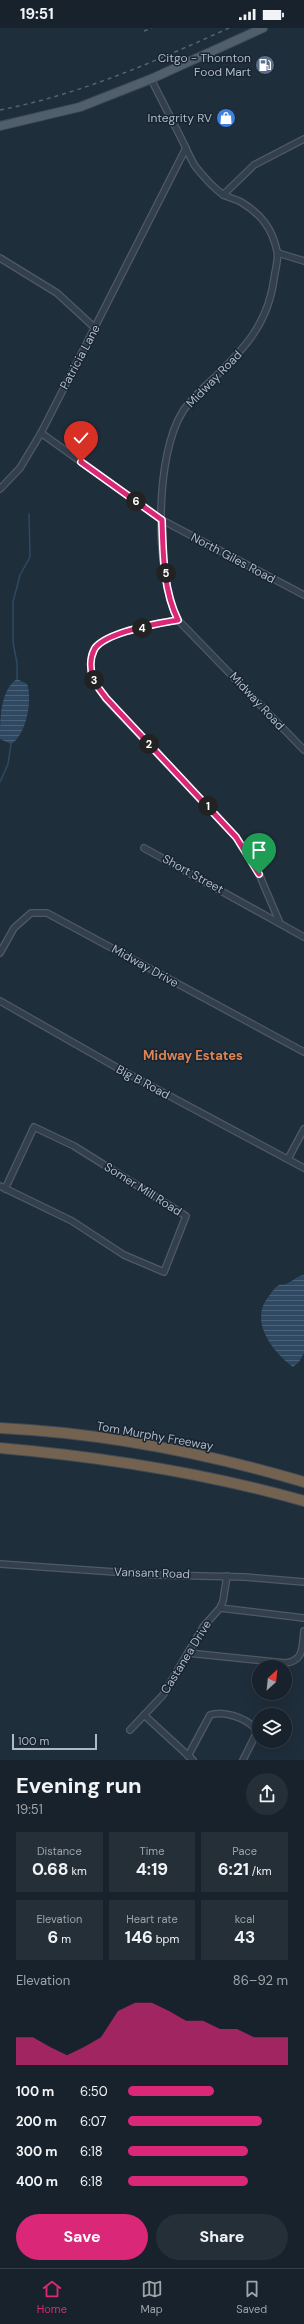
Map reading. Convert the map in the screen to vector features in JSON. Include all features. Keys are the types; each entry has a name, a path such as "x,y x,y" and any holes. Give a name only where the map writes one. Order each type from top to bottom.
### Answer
{"highway":[{"name":"Tom Murphy Freeway","path":"3,1428 129,1443 234,1464 304,1482"},
{"path":"0,1448 53,1453 154,1467 258,1488 304,1501"}],"main road":[{"path":"0,126 80,107 151,78 263,28"}],"street":[{"name":"Midway Road","path":"151,78 194,164 223,195 240,202 258,213 268,225 278,253 273,286 264,316 250,342 196,394 183,411 174,428 168,448 162,486 162,520 167,580 173,609 178,620 304,750"},
{"path":"223,195 254,165 277,151 304,139"},
{"name":"Patricia Lane","path":"0,488 20,468 41,432 186,148"},
{"path":"278,253 304,261"},
{"path":"0,258 57,293 95,328"},
{"path":"41,432 162,520"},
{"name":"North Giles Road","path":"162,520 304,595"},
{"path":"178,620 154,624 104,640 94,650 91,663 93,679 106,698 236,837 259,874 279,921"},
{"name":"Short Street","path":"144,848 279,921 304,937"},
{"name":"Midway Drive","path":"0,953 14,928 25,918 31,913 47,913 304,1052"},
{"name":"Big B Road","path":"0,1001 123,1071 304,1168"},
{"name":"Somer Mill Road","path":"34,1127 74,1146 186,1216 164,1272 124,1254 72,1221 2,1188 34,1127"},
{"path":"288,1159 304,1129"},
{"name":"Vansant Road","path":"0,1564 158,1575 227,1576 304,1582"},
{"name":"Castanea Drive","path":"130,1730 163,1695 203,1627 220,1608 224,1601 227,1576"},
{"path":"220,1608 304,1618"},
{"path":"188,1653 285,1663 295,1662 301,1656 304,1631"},
{"path":"188,1756 210,1715 215,1713 235,1716 255,1728 256,1734 243,1760"},
{"path":"144,1715 193,1760"}],"water":[{"path":"17,679 27,684 29,691 29,707 21,733 11,744 0,739 0,723 2,706 7,690"},
{"path":"304,1275 304,1353 299,1362 293,1367 285,1361 271,1345 262,1325 261,1316 263,1306 276,1287 287,1284 297,1277"}],"waterway":[{"path":"17,679 17,663 13,642 13,602 20,575 30,557 29,514"},
{"path":"0,782 8,764 11,744"}],"railway":[{"path":"144,31 152,28"},
{"path":"0,110 59,95 117,76 229,28"}],"place":[{"name":"Citgo - Thornton Food Mart","path":"265,65"},
{"name":"Integrity RV","path":"226,118"}],"district":[{"name":"Midway Estates","path":"193,1055"}],"route":[{"path":"81,462 162,520 167,580 173,609 178,620 154,624 104,640 94,650 91,663 93,679 106,698 236,837 259,874"}]}
